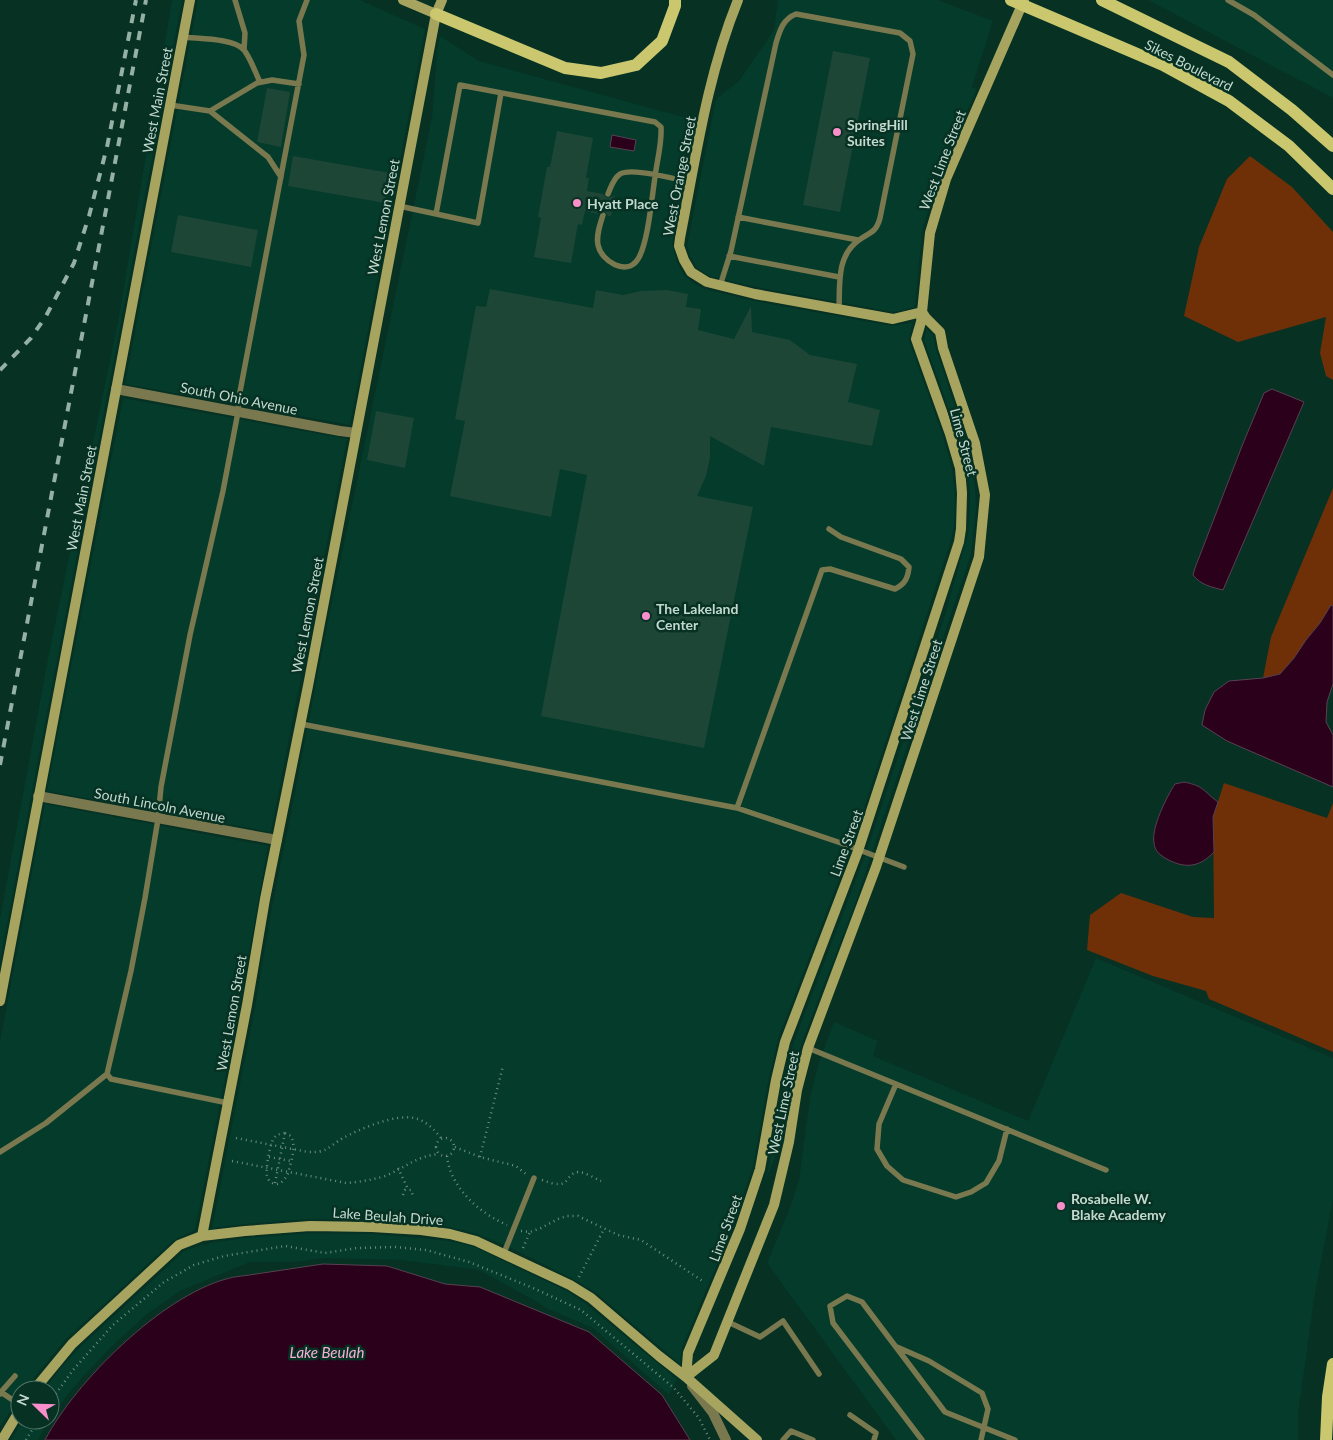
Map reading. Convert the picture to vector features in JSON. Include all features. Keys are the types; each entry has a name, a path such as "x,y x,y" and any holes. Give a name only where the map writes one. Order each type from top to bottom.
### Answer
{"main road":[{"path":"436,14 565,68 601,73 636,65 662,42 675,6 675,0"},
{"name":"Sikes Boulevard","path":"1102,0 1229,62 1292,110 1333,146"},
{"name":"Sikes Boulevard","path":"1019,1 1163,65 1228,101 1289,146 1333,189"},
{"path":"1326,1440 1328,1397 1333,1364"}],"street":[{"name":"West Main Street","path":"0,1001 190,0"},
{"path":"403,0 436,14"},
{"name":"West Lemon Street","path":"202,1236 398,206 436,14 442,0"},
{"name":"West Orange Street","path":"738,0 718,56 679,246 691,272 707,282 720,286 839,310 893,319 922,312"},
{"name":"West Lime Street","path":"686,1377 714,1355 774,1205 789,1142 797,1090 808,1048 879,858 979,557 985,495 975,443 940,332 922,312 930,233 946,179 1019,1"},
{"name":"Lime Street","path":"686,1377 688,1353 740,1229 760,1169 776,1080 786,1042 858,851 937,612 962,529 960,468 950,434 916,339 922,312"},
{"name":"South Ohio Avenue","path":"116,389 340,432 356,433"},
{"name":"South Lincoln Avenue","path":"38,796 277,840"},
{"name":"Lake Beulah Drive","path":"42,1380 72,1344 179,1245 202,1236 245,1231 310,1226 372,1227 450,1234 476,1241 570,1285 591,1298 658,1356 686,1377 713,1413 726,1440"},
{"path":"686,1377 757,1440"},
{"path":"2,1440 10,1427"}],"lane":[{"path":"235,0 245,33 244,50"},
{"path":"0,1152 46,1123 107,1074 145,898 158,819 161,787 190,635 223,492 238,412 239,397 304,55 300,21 307,0"},
{"path":"1228,0 1254,15 1333,74"},
{"path":"720,286 738,217 776,42 783,22 796,14 900,33 910,41 913,54 878,226 874,232 858,240 845,256 839,278 839,310"},
{"path":"183,37 230,42 239,46 244,50 260,82"},
{"path":"210,111 260,82 272,80 298,84"},
{"path":"436,214 460,85 655,122 661,127 652,205 644,245 639,259 633,264 617,266 608,262 601,255 598,233 603,215"},
{"path":"398,206 478,223 502,93"},
{"path":"170,105 210,111 268,157 281,177"},
{"path":"608,194 614,180 626,171 636,171 691,183"},
{"path":"738,217 858,240"},
{"path":"729,256 839,278"},
{"path":"736,808 822,570 830,569 896,589 902,585 908,576 909,567 901,558 842,537 829,529"},
{"path":"300,724 736,808 841,843 904,867"},
{"path":"808,1048 1106,1170"},
{"path":"107,1074 111,1079 228,1103"},
{"path":"896,1084 878,1124 877,1149 887,1166 903,1180 956,1197 971,1192 986,1183 1000,1161 1007,1129"},
{"path":"504,1253 534,1178"},
{"path":"922,1440 833,1323 830,1306 847,1296 862,1302 945,1412 1004,1438 1015,1440"},
{"path":"728,1322 760,1337 784,1321 818,1374"},
{"path":"895,1346 929,1361 982,1394 988,1409 981,1440"},
{"path":"1,1393 15,1376"},
{"path":"850,1415 876,1434 874,1440"},
{"path":"783,1440 791,1431 813,1440"}],"path":[{"path":"480,1156 503,1066"},
{"path":"232,1161 346,1183 363,1182 386,1175 426,1155 439,1154 447,1156 453,1153 455,1144 450,1138 441,1138 424,1122 414,1118 402,1117 358,1131 330,1148 318,1152 236,1138"},
{"path":"275,1184 284,1133"},
{"path":"284,1133 291,1136 294,1142 289,1172 286,1179 280,1184 275,1184 268,1179 266,1173 271,1145 273,1138 284,1133"},
{"path":"439,1154 436,1144 441,1138"},
{"path":"447,1156 451,1175 458,1185 481,1211 494,1220 525,1232 530,1232 568,1216 578,1216 618,1235 641,1240 704,1282"},
{"path":"269,1157 291,1161"},
{"path":"398,1168 408,1189 412,1190 413,1196"},
{"path":"403,1195 405,1190 408,1189"},
{"path":"579,1277 604,1229"},
{"path":"523,1248 530,1232"},
{"path":"60,1388 73,1370 113,1325 164,1282 194,1265 224,1256 285,1246 325,1253 357,1248 395,1247 426,1250 469,1262 581,1310 674,1388 699,1418 710,1440"}],"shaded area":[{"path":"172,0 182,0 0,961 0,918 49,653 118,322"},
{"path":"198,0 360,0 425,29 350,425 125,384"},
{"path":"778,0 938,0 993,21 972,87 977,89 939,176 922,231 915,307 893,312 756,287 709,276 697,268 691,258 687,246 716,99 739,81 774,30"},
{"path":"1148,0 1333,0 1333,98"},
{"path":"440,36 479,61 683,117 697,114 672,244 677,262 684,275 693,283 705,289 754,301 892,326 912,323 909,341 943,436 952,469 955,493 954,527 951,540 851,848 778,1039 753,1166 733,1226 681,1350 680,1364 595,1292 507,1246 477,1234 450,1227 371,1220 309,1219 212,1228 329,616 432,117 437,51"},
{"path":"1250,156 1292,187 1333,232 1333,380 1326,376 1320,353 1326,317 1238,342 1184,316 1199,247 1227,179"},
{"path":"927,329 933,335 967,444 975,487 976,509 971,554 856,901 801,1045 789,1088 784,1124 775,1158 763,1186 768,1170 793,1044 866,853 945,615 969,530 970,494 967,467 957,432 924,340"},
{"path":"123,398 347,439 271,832 47,791"},
{"path":"1333,488 1333,606 1331,605 1320,623 1280,674 1263,678 1271,637"},
{"path":"1224,783 1327,818 1333,803 1333,1052 1209,999 1206,991 1153,976 1087,950 1090,915 1121,893 1193,917 1214,918 1213,817"},
{"path":"45,804 268,846 240,1003 195,1230 174,1240 66,1339 32,1380 10,1380 10,1412 0,1427 0,1041"},
{"name":"Rosabelle W. Blake Academy","path":"1096,958 1333,1058 1333,1199 1314,1299 1298,1415 1298,1440 896,1440 767,1263 788,1213 799,1180 810,1097 820,1059 834,1022 878,1041 873,1056 1028,1121"},
{"path":"311,1233 372,1234 449,1241 474,1247 567,1291 586,1304 677,1379 669,1395 593,1328 546,1308 479,1270 402,1260 323,1258 296,1262 250,1262 180,1291 147,1314 111,1347 60,1405 60,1380 52,1380 60,1369 78,1349 184,1251 203,1244 208,1245 209,1243"},
{"path":"17,1430 43,1430 38,1440 11,1440"}],"water":[{"path":"612,135 636,140 634,151 610,147"},
{"path":"1272,389 1304,402 1223,590 1214,588 1203,583 1193,575 1195,568 1264,393"},
{"path":"1331,605 1333,606 1333,684 1327,702 1326,722 1333,735 1333,787 1227,741 1202,725 1205,710 1214,692 1229,681 1263,678 1280,674 1320,623"},
{"path":"1184,782 1200,787 1218,802 1213,817 1214,852 1203,861 1191,865 1179,864 1165,858 1155,848 1154,843 1157,821 1164,804 1175,784"},
{"name":"Lake Beulah","path":"323,1264 387,1266 445,1284 480,1287 589,1332 662,1395 690,1440 45,1440 51,1430 60,1430 60,1416 77,1392 123,1344 148,1322 175,1303 201,1289 229,1278"}],"building":[{"name":"SpringHill Suites","path":"833,51 870,58 840,212 803,205"},
{"path":"267,88 290,92 281,147 257,142"},
{"name":"Hyatt Place","path":"557,131 593,138 586,178 589,178 587,191 603,194 607,198 615,196 611,216 608,216 604,210 598,214 585,211 582,225 578,224 571,263 534,257 541,218 538,217 547,167 550,167"},
{"path":"293,156 390,173 385,203 288,186"},
{"path":"178,215 258,230 251,267 171,252"},
{"name":"The Lakeland Center","path":"490,289 593,308 596,290 623,295 641,291 667,290 688,294 686,307 701,309 698,330 734,339 751,306 752,332 790,340 810,355 857,364 848,402 880,410 872,446 771,427 764,466 710,436 710,458 706,476 697,496 753,507 704,748 541,716 587,475 560,469 551,517 450,496 465,421 455,419 476,306 486,307"},
{"path":"376,411 414,418 405,468 367,460"}],"railway":[{"path":"0,370 31,338 46,316 74,263 89,216 107,147 136,0"},
{"path":"0,765 146,0"}],"place":[{"name":"SpringHill Suites","path":"837,132"},
{"name":"Hyatt Place","path":"577,203"},
{"name":"The Lakeland Center","path":"646,616"},
{"name":"Rosabelle W. Blake Academy","path":"1061,1206"}]}
